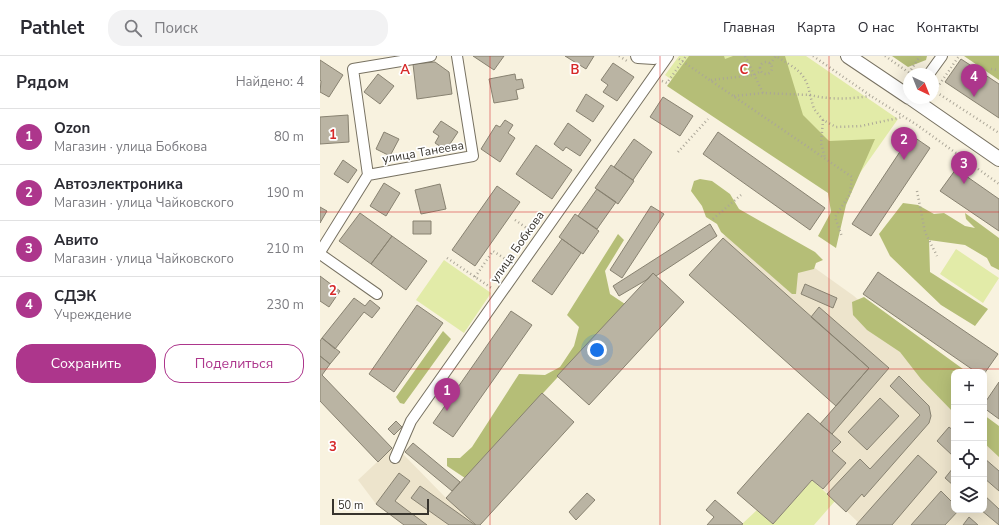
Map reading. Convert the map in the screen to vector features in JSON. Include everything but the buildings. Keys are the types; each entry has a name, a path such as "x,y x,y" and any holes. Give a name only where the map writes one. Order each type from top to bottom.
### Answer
{"main road":[{"path":"638,56 659,56"},
{"path":"848,56 903,93"},
{"path":"920,104 999,159"}],"street":[{"path":"368,175 353,69 431,56"},
{"name":"улица Танеева","path":"320,253 368,175 473,156 457,56"},
{"name":"улица Бобкова","path":"395,458 411,421 539,237 668,56"},
{"path":"933,68 942,56"},
{"path":"320,253 377,294"}],"path":[{"path":"675,56 852,177 850,194 835,218 842,237"},
{"path":"744,56 763,93"},
{"path":"761,71 765,74 770,72 772,67 770,64 776,56 802,73 808,86 814,109 823,120 836,127 861,126 903,117"},
{"path":"814,56 871,96 917,125 999,184"},
{"path":"885,56 903,68"},
{"path":"913,68 920,56"},
{"path":"939,83 959,56"},
{"path":"761,71 760,67 763,63 767,62 770,64"},
{"path":"991,69 999,70"},
{"path":"710,80 754,75 761,71"},
{"path":"734,96 763,93 810,95 825,99 871,96"},
{"path":"939,93 999,133"},
{"path":"678,152 708,119"},
{"path":"823,120 821,142 826,159"},
{"path":"917,191 925,232 937,256"},
{"path":"713,219 741,195"},
{"path":"514,220 539,237"},
{"path":"475,277 493,251 518,268"},
{"path":"447,258 500,294"}],"shaded area":[{"path":"742,216 854,296 951,384 951,513 987,513 987,444 999,454 999,525 856,525 858,522 823,489 846,463 832,451 840,441 820,424 869,368 723,238"},
{"path":"392,448 402,453 446,498 476,525 404,525 376,504 358,480"}],"green space":[{"path":"679,56 806,56 898,119 843,197 665,75"},
{"path":"689,56 724,56 725,59 733,56 785,56 803,115 829,141 875,139 846,205 836,248 818,236 831,212 828,193 667,86"},
{"path":"892,56 927,56 926,60 908,67"},
{"path":"964,56 999,56 999,80"},
{"path":"700,179 712,181 730,194 739,209 815,252 823,260 816,263 814,269 798,273 796,294 792,294 721,232 717,224 706,217 702,206 691,191 694,181"},
{"path":"903,203 918,205 934,214 944,213 965,226 975,228 966,219 965,213 999,238 999,270 991,266 987,258 965,245 929,240 930,272 988,309 975,326 941,305 890,256 879,234"},
{"path":"618,234 624,240 605,271 610,294 625,304 465,478 447,466 447,458 460,458 472,447 519,374 545,375 560,367 574,346 579,327 567,315"},
{"path":"956,249 999,278 983,303 940,274"},
{"path":"444,260 491,293 464,333 416,300"},
{"path":"864,297 963,369 951,369 951,410 921,379 900,352 867,330 853,315 852,302"},
{"path":"443,331 451,339 404,404 400,403 396,397"},
{"path":"987,417 999,426 999,457 987,446"},
{"path":"812,480 835,501 814,525 741,525 757,510 773,524"}],"place":[{"name":"СДЭК","path":"974,97"},
{"name":"Автоэлектроника","path":"904,160"},
{"name":"Авито","path":"964,184"},
{"name":"Ozon","path":"447,411"}]}
